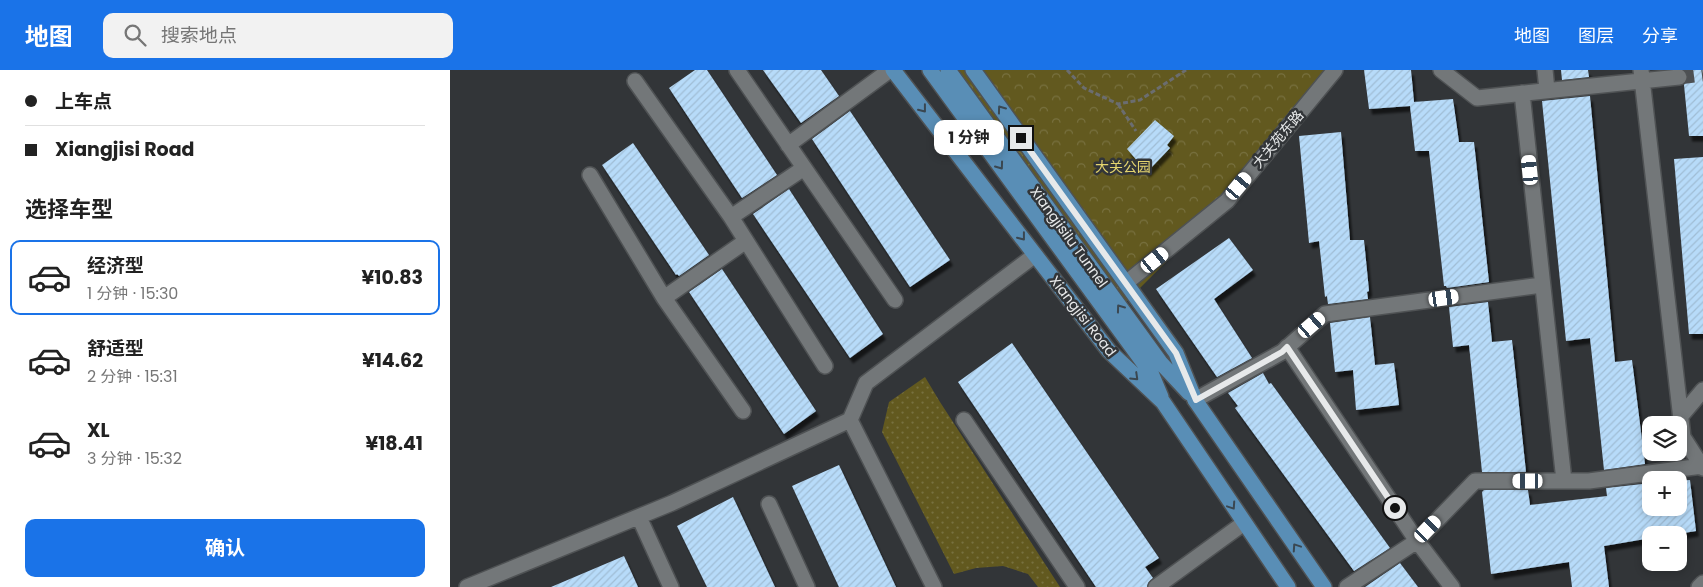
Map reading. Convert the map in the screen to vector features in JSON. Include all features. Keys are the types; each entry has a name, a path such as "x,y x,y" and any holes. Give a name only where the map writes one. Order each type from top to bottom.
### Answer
{"main road":[{"name":"Xiangjisi Road","path":"892,70 1109,351 1163,402 1288,587"},
{"name":"Xiangjisilu Tunnel","path":"930,70 1151,373 1163,402"},
{"name":"Xiangjisilu Tunnel","path":"948,70 1160,362 1196,400"},
{"path":"973,70 1176,353 1196,400 1324,587"}],"street":[{"path":"737,70 895,300"},
{"path":"788,145 892,70"},
{"name":"大关苑东路","path":"1126,283 1227,201 1335,70"},
{"path":"1441,70 1477,98 1547,90 1641,75 1679,77"},
{"path":"1545,70 1547,90"},
{"path":"1641,75 1681,416"},
{"path":"635,81 731,217 825,366"},
{"path":"1522,93 1564,481"},
{"path":"731,217 804,168"},
{"path":"590,175 664,298 743,411"},
{"path":"664,298 746,241"},
{"path":"467,587 672,503 850,420 866,383 1035,255"},
{"path":"1196,400 1282,352 1325,314 1542,285"},
{"path":"1287,347 1417,541 1452,587"},
{"path":"1681,416 1703,390"},
{"path":"850,420 934,587"},
{"path":"964,420 1077,587"},
{"path":"1347,587 1417,541 1475,481 1589,481 1702,467 1687,443"},
{"path":"769,504 807,587"},
{"path":"639,517 671,587"},
{"path":"1156,587 1244,523"},
{"path":"1699,587 1703,583"}],"path":[{"path":"1067,70 1084,88 1118,104 1136,130"},
{"path":"1118,104 1140,100 1186,70"}],"green space":[{"name":"大关公园","path":"941,70 1335,70 1227,201 1110,318"},
{"path":"925,377 1060,587 1038,587 1028,574 1003,566 976,568 954,574 882,432 889,402"}],"building":[{"path":"695,70 707,70 777,175 742,198 669,88"},
{"path":"763,70 821,70 839,96 801,123"},
{"path":"1364,70 1411,70 1414,102 1453,99 1459,142 1474,142 1489,282 1447,288 1444,286 1429,151 1415,151 1410,106 1369,109"},
{"path":"1561,70 1588,70 1589,77 1562,80"},
{"path":"1685,70 1703,70 1703,136 1689,136 1684,85 1688,77"},
{"path":"1590,96 1615,362 1632,360 1642,440 1642,461 1645,461 1645,464 1604,470 1590,338 1566,341 1542,101"},
{"path":"850,111 950,260 910,287 812,139"},
{"path":"1155,120 1174,136 1167,145 1170,148 1147,172 1127,149"},
{"path":"1341,132 1350,240 1364,240 1369,291 1367,292 1368,299 1328,304 1327,296 1325,297 1319,241 1309,243 1299,136"},
{"path":"633,143 709,255 679,276 676,275 602,165"},
{"path":"1703,157 1703,334 1689,334 1674,159"},
{"path":"789,189 883,334 850,358 753,214"},
{"path":"1229,238 1253,270 1214,299 1252,358 1217,377 1156,289"},
{"path":"722,269 816,411 784,434 689,292"},
{"path":"1488,302 1492,342 1512,340 1526,472 1482,472 1469,345 1453,347 1449,307"},
{"path":"1370,317 1375,365 1394,363 1399,405 1356,410 1353,370 1335,372 1330,323"},
{"path":"1012,343 1159,558 1145,567 1153,578 1147,587 1096,587 958,382"},
{"path":"1263,373 1269,384 1271,383 1390,548 1354,571 1235,408 1238,406 1228,393"},
{"path":"839,465 896,587 839,587 792,486"},
{"path":"1687,480 1690,480 1696,531 1687,532 1687,526 1642,526 1642,540 1604,546 1609,587 1572,587 1569,562 1491,574 1482,492 1484,490 1528,490 1530,505 1607,496 1606,488 1642,484 1642,516 1687,516"},
{"path":"733,497 775,587 707,587 677,526"},
{"path":"624,556 638,587 551,587"},
{"path":"1400,563 1418,587 1365,587"}],"tunnel":[{"path":"1679,77 1703,74"}],"route":[{"path":"1021,138 1176,353 1196,400 1282,352 1287,347 1395,508"}]}
